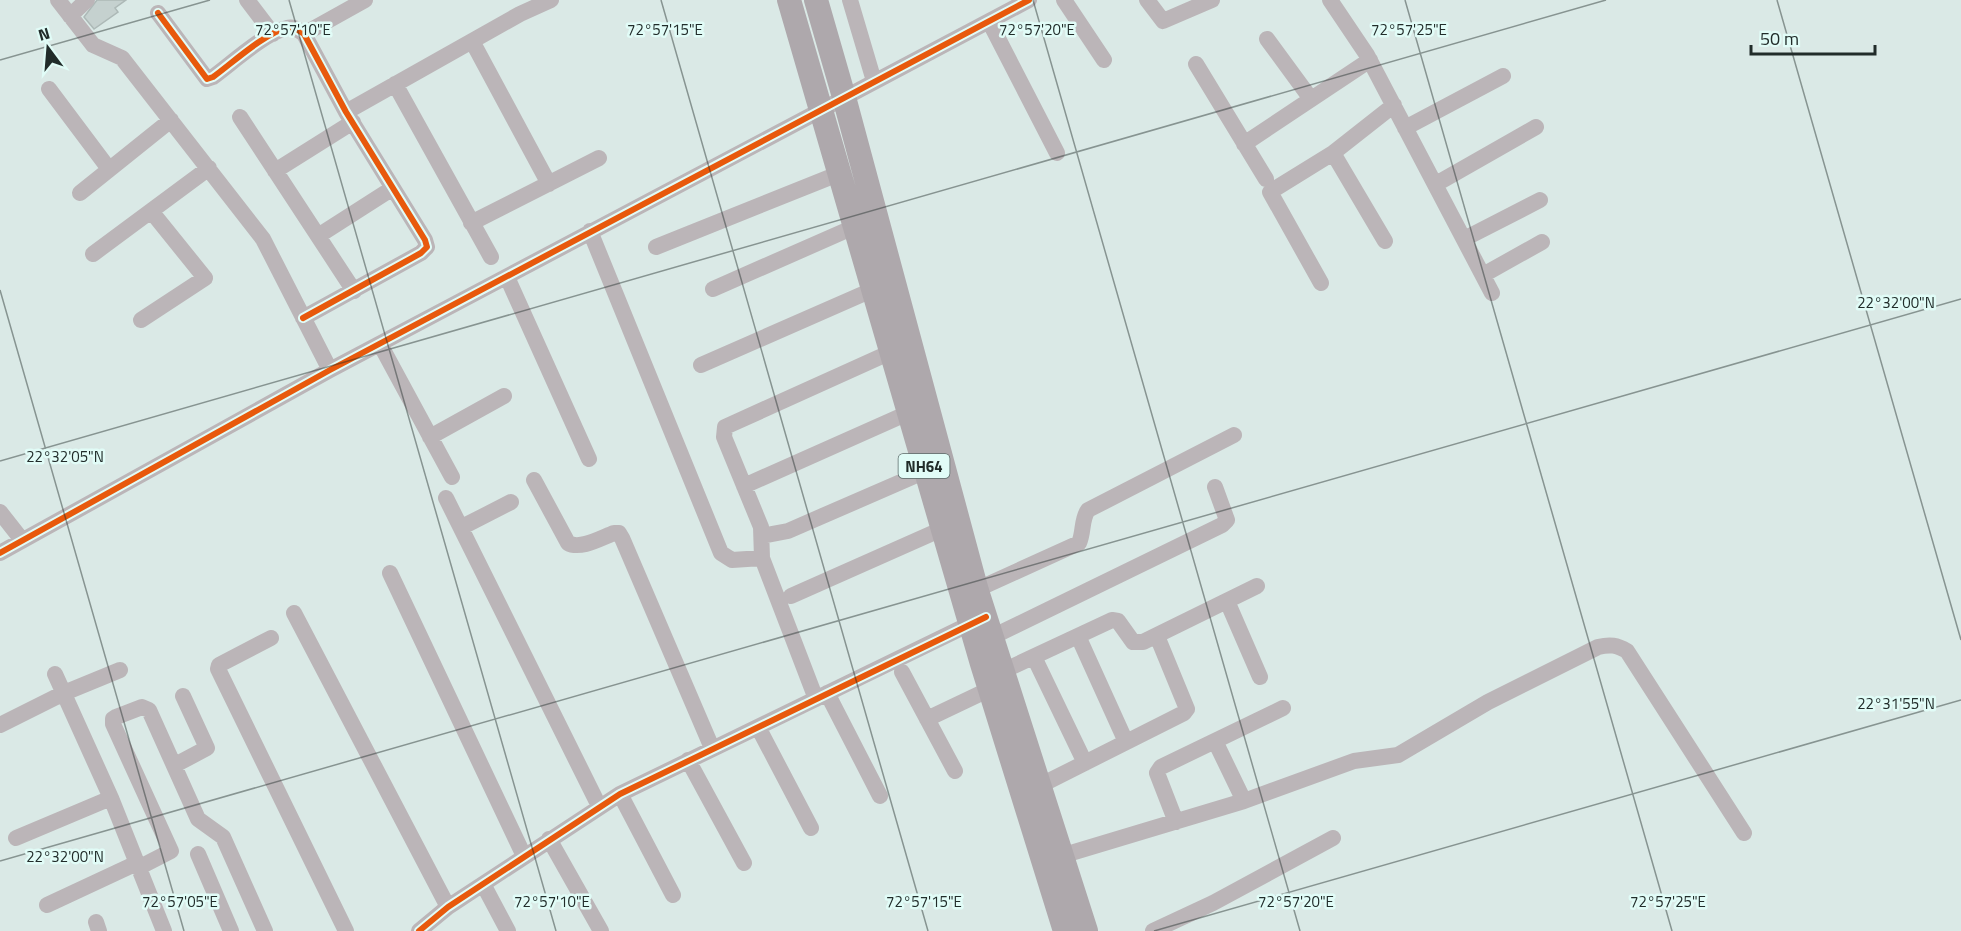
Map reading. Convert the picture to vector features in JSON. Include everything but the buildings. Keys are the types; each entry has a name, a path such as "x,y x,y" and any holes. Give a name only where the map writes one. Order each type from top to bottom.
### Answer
{"highway":[{"name":"NH64","path":"789,0 942,528 983,626 1065,931"},
{"name":"NH64","path":"816,0 844,97 970,593"},
{"name":"NH64","path":"996,680 1039,786 1086,931"}],"street":[{"path":"58,0 93,45 122,58 263,239 330,370"},
{"path":"70,15 87,0"},
{"path":"247,0 273,34"},
{"path":"304,34 365,0"},
{"path":"275,171 395,84 472,41 516,7 551,0"},
{"path":"850,0 874,81"},
{"path":"0,553 330,370 819,109 1029,0"},
{"path":"1064,0 1104,60"},
{"path":"1147,0 1163,21 1212,0"},
{"path":"1330,0 1370,60 1492,293"},
{"path":"158,13 207,79 273,34 286,28 296,28 304,34 349,117 427,247 354,291 303,318"},
{"path":"988,21 1057,153"},
{"path":"1267,39 1311,99"},
{"path":"472,41 549,184"},
{"path":"1244,144 1370,60"},
{"path":"1196,64 1266,178"},
{"path":"1405,129 1503,76"},
{"path":"395,84 490,257"},
{"path":"49,89 109,169"},
{"path":"1321,283 1270,192 1333,153 1394,105"},
{"path":"240,117 354,291"},
{"path":"80,193 171,120"},
{"path":"1436,184 1536,127"},
{"path":"1333,153 1385,242"},
{"path":"471,223 599,158"},
{"path":"93,254 209,168"},
{"path":"656,247 838,174"},
{"path":"318,236 393,188"},
{"path":"1464,239 1540,200"},
{"path":"141,320 205,278 151,211"},
{"path":"713,289 854,227"},
{"path":"590,231 721,554 732,560 762,558"},
{"path":"1483,275 1542,242"},
{"path":"507,277 589,459"},
{"path":"701,365 872,290"},
{"path":"380,344 452,477"},
{"path":"880,796 821,696 762,558 761,527 724,437 725,427 891,352"},
{"path":"430,437 504,396"},
{"path":"744,486 909,413"},
{"path":"970,593 1080,543 1083,517 1088,510 1234,435"},
{"path":"762,536 788,531 926,471"},
{"path":"534,480 568,543 573,546 581,545 619,533 712,748"},
{"path":"419,931 448,907 620,794 821,696 1222,525 1227,520 1215,487"},
{"path":"446,498 599,806"},
{"path":"462,527 512,502"},
{"path":"0,512 22,540"},
{"path":"790,596 942,528"},
{"path":"390,573 524,856"},
{"path":"927,719 1034,657 1112,620 1118,621 1133,642 1143,642 1257,586"},
{"path":"1227,601 1260,678"},
{"path":"294,613 448,907"},
{"path":"1078,636 1126,742"},
{"path":"1039,786 1184,713 1187,709 1157,636"},
{"path":"271,638 219,665 218,669 346,931"},
{"path":"1061,856 1244,801 1346,766 1360,759 1388,759 1488,702 1598,647 1617,646 1627,651 1744,833"},
{"path":"1034,657 1084,764"},
{"path":"0,725 64,693 120,670"},
{"path":"902,672 955,771"},
{"path":"55,674 111,798 164,931"},
{"path":"176,765 207,748 183,696"},
{"path":"46,905 169,854 171,846 113,719 142,707 147,708 176,765 198,819 223,837 265,931"},
{"path":"1176,822 1157,773 1161,767 1283,708"},
{"path":"759,727 811,828"},
{"path":"1215,741 1244,801"},
{"path":"688,760 744,863"},
{"path":"620,794 673,895"},
{"path":"16,838 111,798"},
{"path":"1153,931 1213,903 1333,838"},
{"path":"549,839 600,931"},
{"path":"198,854 231,931"},
{"path":"483,884 508,931"}],"cycle path":[{"path":"0,553 330,370 1029,0"},
{"path":"158,13 207,79 213,77 259,42 279,31 292,28 304,34 346,112 425,240 427,247 421,253 303,318"},
{"path":"419,931 448,907 620,794 986,617"}]}
